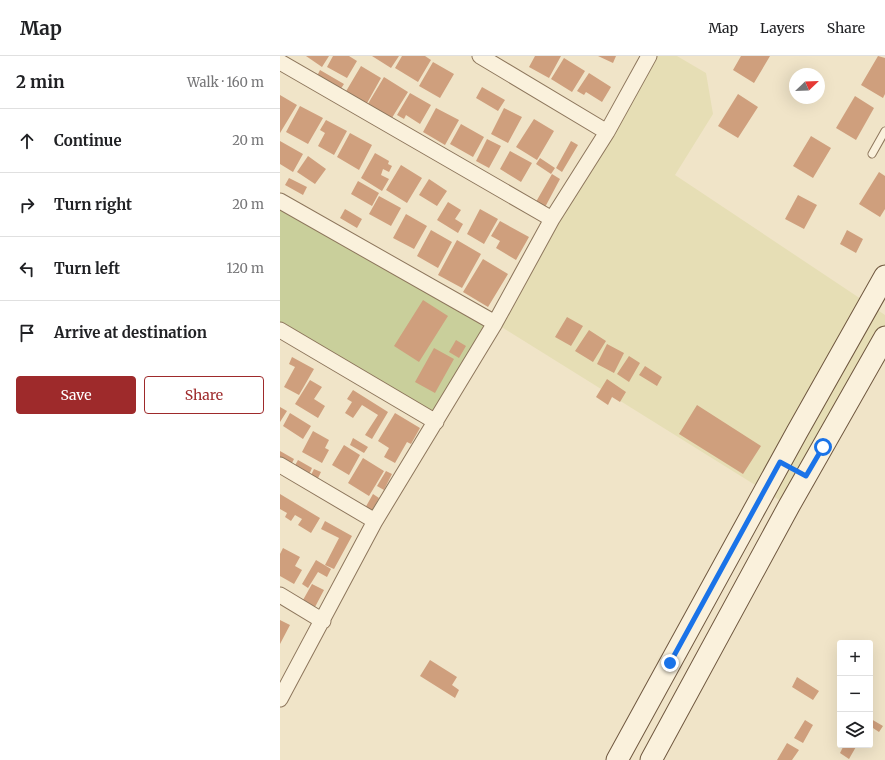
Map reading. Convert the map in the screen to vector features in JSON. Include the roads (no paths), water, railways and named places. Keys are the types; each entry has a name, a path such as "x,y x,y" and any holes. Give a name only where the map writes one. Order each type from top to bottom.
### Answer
{"main road":[{"path":"617,760 796,432 885,276"},
{"path":"651,760 806,476 885,338"},
{"path":"796,432 823,447"},
{"path":"780,462 806,476"}],"street":[{"path":"480,56 607,132"},
{"path":"280,699 323,621 375,521 495,323 552,219 607,132 649,56"},
{"path":"280,62 552,219"},
{"path":"280,201 495,323"},
{"path":"280,330 436,422"},
{"path":"280,465 375,521"},
{"path":"280,595 323,621"}],"lane":[{"path":"872,154 885,131"}]}
